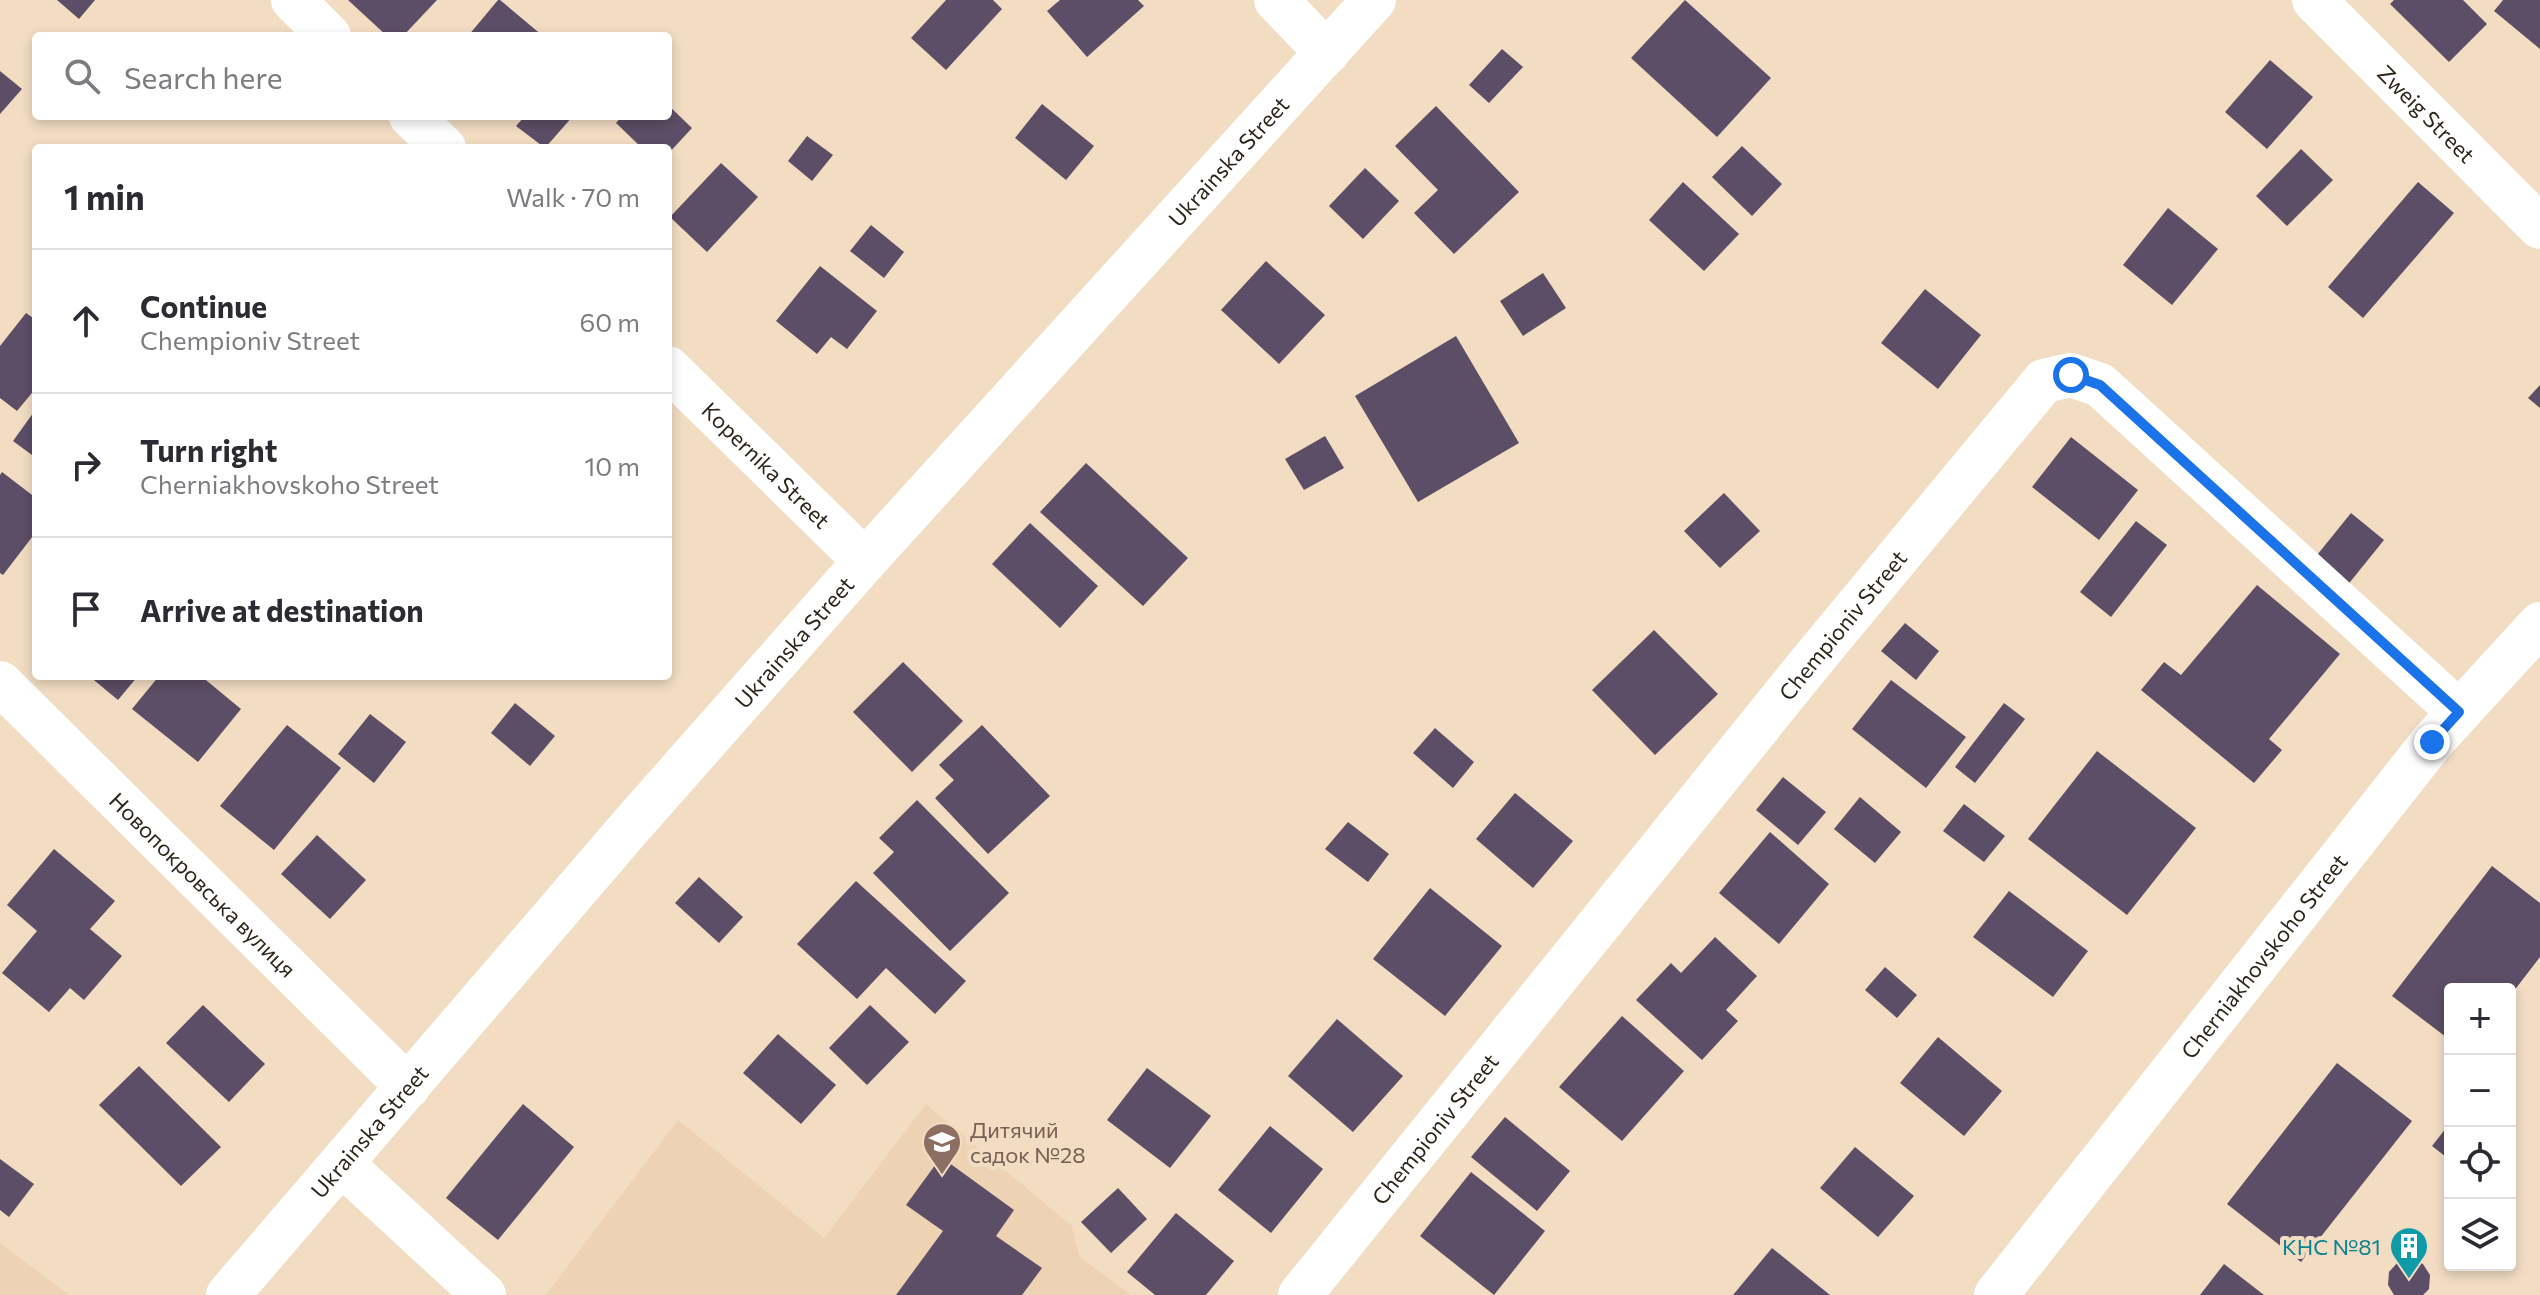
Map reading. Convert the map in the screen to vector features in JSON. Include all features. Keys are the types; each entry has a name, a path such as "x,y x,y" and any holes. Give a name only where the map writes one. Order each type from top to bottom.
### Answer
{"street":[{"path":"293,0 325,32"},
{"path":"1276,0 1327,53"},
{"name":"Ukrainska Street","path":"228,1295 343,1165 631,826 865,561 1374,0"},
{"name":"Zweig Street","path":"2314,0 2540,227"},
{"path":"415,120 440,144"},
{"name":"Kopernika Street","path":"672,372 865,561"},
{"name":"Chempioniv Street","path":"1300,1295 1805,670 2044,381 2071,375 2100,385 2459,712"},
{"name":"Cherniakhovskoho Street","path":"1996,1295 2432,742 2540,624"},
{"name":"Новопокровська вулиця","path":"0,683 408,1087"},
{"path":"343,1165 484,1295"}],"shaded area":[{"name":"Дитячий садок №28","path":"926,1104 1072,1226 1079,1256 1131,1295 546,1295 678,1120 824,1238"},
{"path":"0,1243 69,1295 0,1295"}],"building":[{"path":"57,0 95,0 79,19"},
{"path":"348,0 437,0 407,32 383,32"},
{"path":"500,0 538,32 471,32"},
{"path":"946,0 993,0 1002,9 946,70 911,38"},
{"path":"1060,0 1138,0 1144,6 1087,57 1047,11"},
{"path":"1685,0 1771,78 1717,137 1631,58"},
{"path":"2394,0 2463,0 2487,24 2449,62 2390,4"},
{"path":"2503,0 2540,0 2540,49 2494,11"},
{"path":"1502,49 1523,67 1489,103 1469,85"},
{"path":"2270,60 2313,97 2267,149 2225,112"},
{"path":"0,71 22,89 0,114"},
{"path":"1042,104 1094,146 1066,180 1015,138"},
{"path":"1436,106 1519,192 1454,254 1414,213 1438,190 1395,146"},
{"path":"672,109 692,128 672,150 672,144 638,144 616,123 619,120 672,120"},
{"path":"521,120 570,120 548,144 540,144 516,126"},
{"path":"807,136 833,155 812,181 788,161"},
{"path":"1742,146 1782,184 1752,216 1712,177"},
{"path":"2301,149 2333,180 2287,226 2256,196"},
{"path":"721,163 758,197 707,252 672,219 672,215"},
{"path":"1365,168 1399,201 1363,239 1329,206"},
{"path":"1683,182 1739,234 1704,271 1649,220"},
{"path":"2418,182 2454,213 2363,318 2328,287"},
{"path":"2168,208 2218,249 2172,305 2123,265"},
{"path":"871,225 904,252 884,278 850,251"},
{"path":"1266,261 1325,315 1279,364 1221,310"},
{"path":"820,266 877,311 847,349 831,337 817,354 776,321"},
{"path":"1543,273 1566,308 1523,336 1500,301"},
{"path":"1925,289 1981,335 1938,389 1881,343"},
{"path":"26,313 32,317 32,393 17,411 0,398 0,346"},
{"path":"1456,336 1519,443 1418,502 1355,396"},
{"path":"2540,385 2540,408 2528,398"},
{"path":"32,415 32,455 13,441"},
{"path":"1325,436 1344,468 1304,490 1285,459"},
{"path":"2071,437 2138,490 2099,540 2032,487"},
{"path":"1086,463 1188,558 1143,606 1040,512"},
{"path":"2,472 32,495 32,537 3,575 0,573"},
{"path":"1724,493 1760,531 1720,568 1684,531"},
{"path":"2351,513 2384,540 2342,592 2309,565"},
{"path":"2136,521 2167,545 2111,617 2080,592"},
{"path":"1030,523 1098,586 1060,628 992,564"},
{"path":"2257,585 2340,654 2269,739 2282,750 2254,783 2141,690 2164,662 2181,675"},
{"path":"1905,623 1939,651 1916,680 1881,651"},
{"path":"1654,630 1718,694 1655,755 1592,690"},
{"path":"903,662 963,721 912,772 853,712"},
{"path":"94,680 135,680 118,700"},
{"path":"156,680 206,680 241,709 198,762 132,709"},
{"path":"1891,680 1966,737 1926,788 1852,729"},
{"path":"515,703 555,736 530,766 491,733"},
{"path":"2004,703 2025,719 1975,783 1955,767"},
{"path":"370,714 406,742 374,783 338,754"},
{"path":"287,725 341,768 274,850 220,806"},
{"path":"982,725 1050,796 988,854 935,798 954,780 939,765"},
{"path":"1435,728 1474,762 1453,788 1413,753"},
{"path":"2097,751 2196,828 2127,915 2028,839"},
{"path":"1783,777 1826,812 1798,845 1756,810"},
{"path":"1515,793 1573,841 1533,888 1476,839"},
{"path":"1860,797 1901,832 1875,863 1834,829"},
{"path":"917,800 1009,893 950,951 873,873 894,852 879,838"},
{"path":"1964,804 2005,836 1984,862 1943,831"},
{"path":"1348,822 1389,854 1368,882 1325,849"},
{"path":"1770,832 1829,884 1779,944 1719,893"},
{"path":"317,835 366,880 330,919 281,874"},
{"path":"54,849 115,901 90,929 122,956 84,1000 70,988 49,1012 2,973 37,931 7,905"},
{"path":"2492,866 2540,903 2540,957 2516,988 2516,983 2444,983 2444,1035 2392,996"},
{"path":"699,877 743,917 719,943 675,903"},
{"path":"856,881 966,981 935,1014 886,968 857,999 797,944"},
{"path":"1430,888 1502,946 1445,1016 1373,959"},
{"path":"2009,891 2088,951 2053,997 1973,937"},
{"path":"1715,937 1757,976 1726,1010 1738,1021 1702,1060 1636,1000 1671,963 1681,973"},
{"path":"1885,967 1917,995 1897,1018 1865,990"},
{"path":"203,1005 265,1064 229,1102 166,1043"},
{"path":"870,1005 909,1042 867,1085 829,1048"},
{"path":"1622,1016 1684,1071 1622,1141 1559,1087"},
{"path":"1337,1019 1403,1076 1353,1132 1288,1076"},
{"path":"778,1034 836,1085 801,1124 743,1073"},
{"path":"1938,1037 2002,1091 1964,1136 1900,1083"},
{"path":"2337,1063 2412,1121 2301,1262 2227,1204"},
{"path":"139,1066 221,1147 181,1186 99,1105"},
{"path":"1147,1068 1211,1116 1170,1168 1107,1120"},
{"path":"523,1104 574,1147 498,1240 446,1198"},
{"path":"1505,1117 1570,1171 1537,1211 1471,1157"},
{"path":"1270,1126 1323,1169 1271,1233 1218,1190"},
{"path":"2444,1131 2444,1155 2432,1146"},
{"path":"1855,1147 1914,1196 1878,1237 1820,1188"},
{"path":"941,1157 1014,1210 996,1236 1042,1268 1022,1295 896,1295 943,1231 906,1205"},
{"path":"0,1159 34,1184 9,1217 0,1210"},
{"path":"1471,1172 1545,1231 1494,1295 1420,1236"},
{"path":"1118,1188 1147,1219 1111,1253 1081,1222"},
{"path":"1176,1213 1234,1261 1206,1295 1155,1295 1127,1272"},
{"path":"1772,1248 1830,1295 1733,1295"},
{"name":"КНС №81","path":"2411,1259 2423,1264 2430,1275 2429,1289 2423,1295 2394,1295 2388,1285 2389,1272 2398,1262"},
{"path":"2224,1264 2264,1295 2200,1295"}],"place":[{"name":"Дитячий садок №28","path":"942,1176"},
{"name":"КНС №81","path":"2409,1280"}],"route":[{"path":"2071,375 2100,385 2459,712 2432,742"}]}
